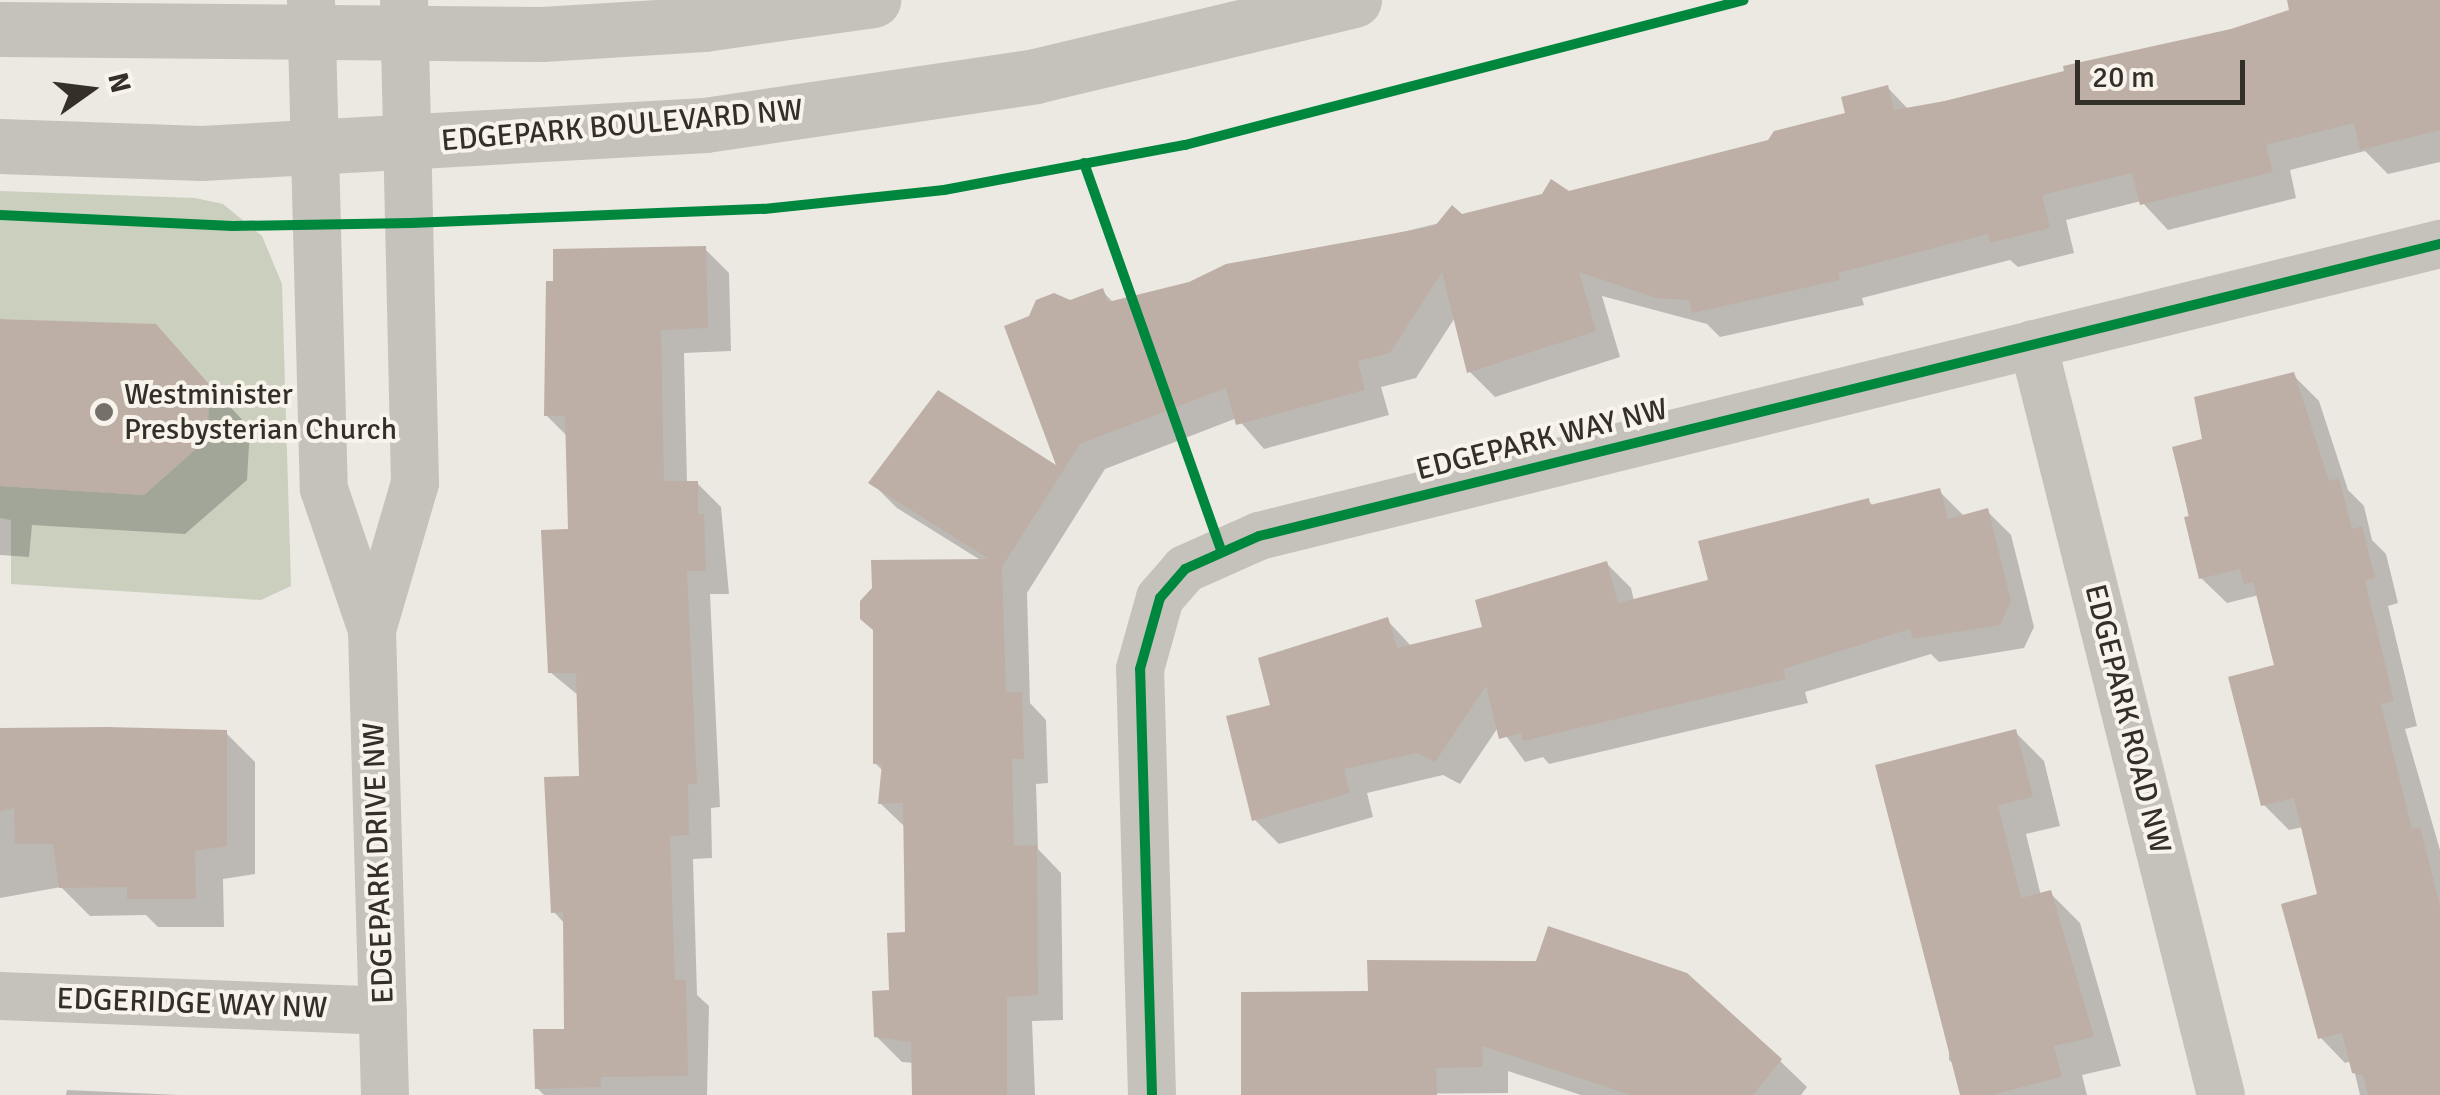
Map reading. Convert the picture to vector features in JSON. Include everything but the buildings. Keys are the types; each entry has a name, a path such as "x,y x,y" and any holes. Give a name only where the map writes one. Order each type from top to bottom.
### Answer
{"street":[{"path":"0,29 312,17 704,24 873,0"},
{"name":"EDGEPARK BOULEVARD NW","path":"0,146 202,154 704,125 1016,79 1354,0"},
{"name":"EDGEPARK DRIVE NW","path":"312,17 324,489 372,630 386,1095"},
{"name":"EDGEPARK DRIVE NW","path":"372,630 415,483 405,18"},
{"name":"EDGEPARK WAY NW","path":"1152,1095 1140,670 1160,598 1184,569 1259,536 2440,244"},
{"name":"EDGEPARK ROAD NW","path":"2034,344 2221,1095"},
{"name":"EDGERIDGE WAY NW","path":"0,996 383,1011"}],"green space":[{"path":"0,191 195,198 223,204 262,236 282,284 291,586 261,600 11,584 11,520 0,518 0,486 144,495 207,439 210,385 156,325 0,319"}],"cycle path":[{"path":"0,215 233,226 411,223 764,209 944,190 1185,145 1744,0"},
{"path":"1084,163 1220,548"},
{"path":"1152,1095 1140,669 1160,598 1185,569 1259,536 2440,244"}],"place":[{"name":"Westminister Presbysterian Church","path":"104,412"}]}
